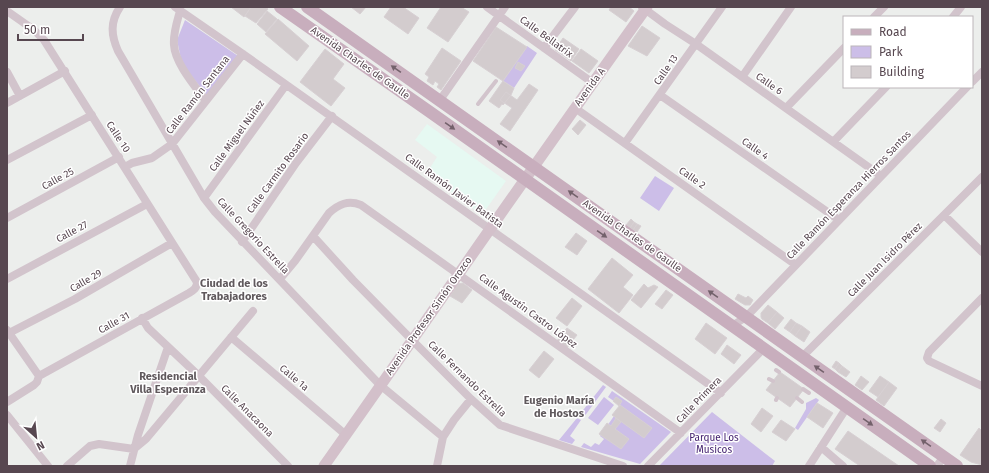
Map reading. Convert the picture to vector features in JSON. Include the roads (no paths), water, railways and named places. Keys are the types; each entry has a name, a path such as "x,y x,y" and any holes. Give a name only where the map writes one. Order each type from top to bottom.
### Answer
{"main road":[{"name":"Avenida Charles de Gaulle","path":"307,7 534,166 802,357 940,461 957,466"},
{"name":"Avenida Charles de Gaulle","path":"284,8 930,466"},
{"name":"Avenida A","path":"534,166 645,8"},
{"name":"Avenida Profesor Simón Orozco","path":"328,464 346,435 534,166"}],"street":[{"name":"Calle Gregorio Estrella","path":"120,7 113,20 112,28 114,42 204,198 242,242 380,386 443,437"},
{"name":"Calle Bellatrix","path":"487,7 593,83"},
{"path":"440,100 505,7"},
{"path":"544,48 574,7"},
{"name":"Calle 13","path":"625,143 722,7"},
{"path":"742,78 791,7"},
{"path":"875,16 884,7"},
{"path":"954,16 962,7"},
{"name":"Calle 6","path":"645,8 665,24 696,44 742,78 834,141 881,176"},
{"path":"178,9 174,34 176,54 206,101"},
{"name":"Calle Ramón Javier Batista","path":"178,9 332,116 490,230 721,393"},
{"name":"Calle 10","path":"7,11 34,30 44,40 197,282 197,286"},
{"path":"786,108 843,49"},
{"name":"Calle Ramón Santana","path":"125,167 132,163 152,158 172,144 243,54"},
{"path":"7,103 65,71"},
{"path":"7,72 20,96"},
{"path":"973,81 982,72"},
{"name":"Calle Miguel Núñez","path":"204,198 286,84"},
{"path":"834,141 885,88"},
{"name":"Calle Ramón Esperanza Hierros Santos","path":"732,326 746,317 966,88"},
{"name":"Calle 4","path":"660,95 839,220"},
{"name":"Calle 2","path":"575,108 796,265"},
{"path":"7,160 92,115"},
{"name":"Calle Carmito Rosario","path":"242,242 296,163 332,116"},
{"name":"Calle 25","path":"7,218 119,157"},
{"name":"Calle Juan Isidro Pérez","path":"802,357 982,177"},
{"name":"Calle Agustín Castro López","path":"280,280 329,213 334,208 346,203 354,202 365,208 681,433"},
{"name":"Calle 27","path":"7,279 147,204"},
{"path":"944,215 982,252"},
{"name":"Calle Fernando Estrella","path":"313,236 413,341 500,425 623,466"},
{"name":"Calle 29","path":"8,331 75,299 172,243"},
{"name":"Calle 31","path":"7,402 34,385 39,376 189,293 197,286"},
{"path":"982,298 929,352 927,358 929,361 982,386"},
{"path":"67,466 90,446 99,444 134,449 146,439 253,311"},
{"name":"Calle Anacaona","path":"142,318 148,328 199,376 288,466"},
{"path":"8,331 39,376"},
{"name":"Calle 1a","path":"231,336 346,435"},
{"path":"130,466 138,435 168,347"},
{"name":"Calle Primera","path":"648,466 764,348"},
{"path":"437,466 443,437 471,398"},
{"path":"809,466 847,407"},
{"path":"7,415 48,466"},
{"path":"821,447 843,466"}],"lane":[{"path":"478,104 496,81"},
{"path":"430,112 440,100"},
{"path":"803,389 809,393"},
{"path":"797,398 802,402"}],"district":[{"name":"Ciudad de los Trabajadores","path":"234,289"},
{"name":"Residencial Villa Esperanza","path":"168,382"},
{"name":"Eugenio María de Hostos","path":"559,406"}],"park label":[{"name":"Parque Los Musicos","path":"714,444"}]}
